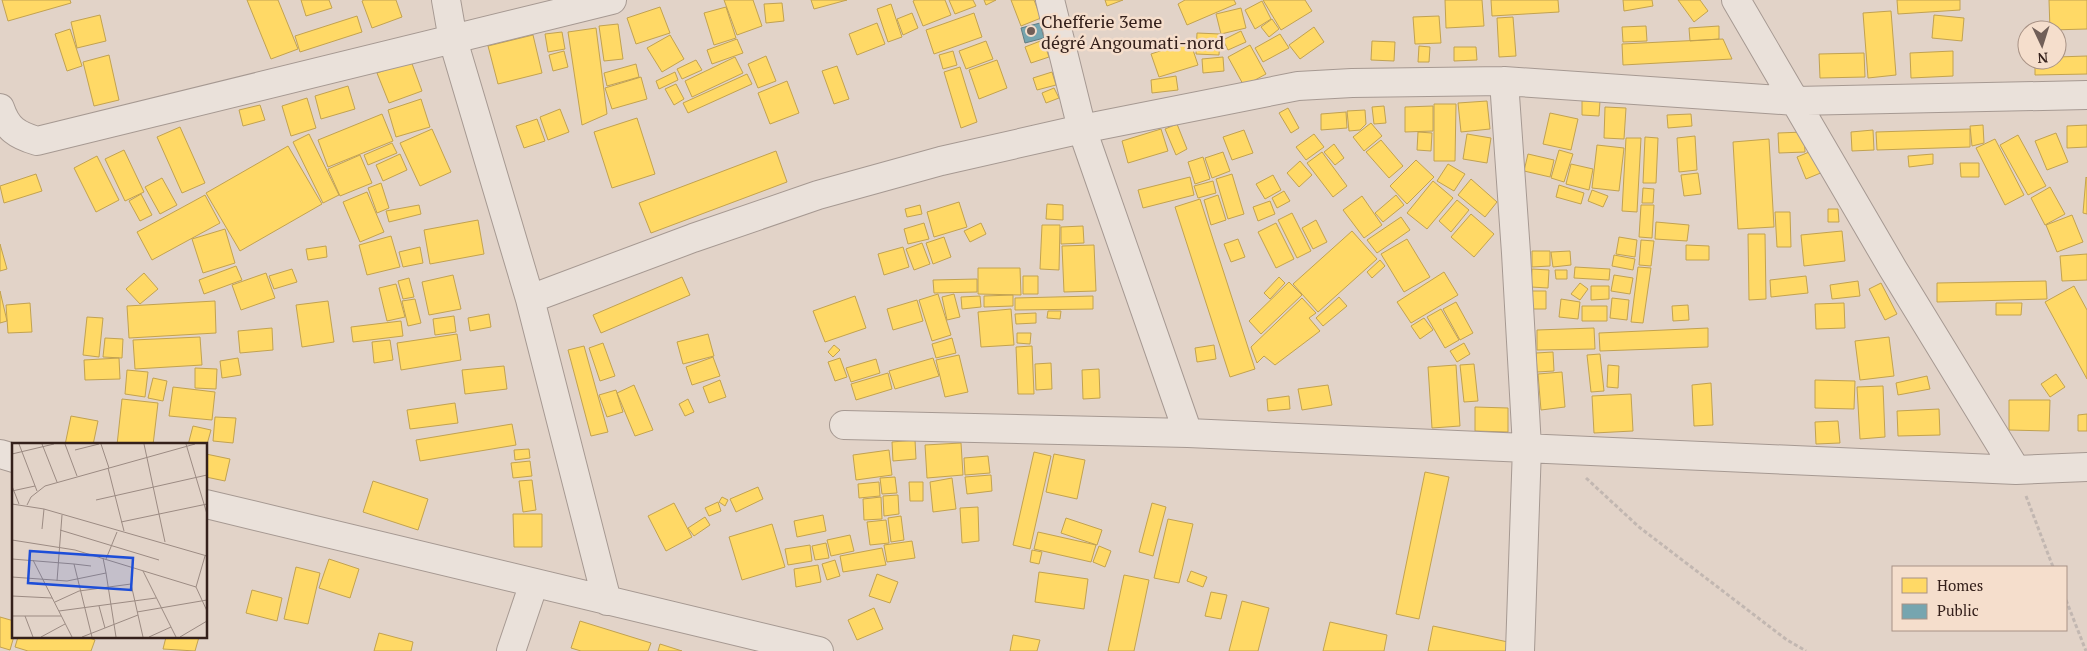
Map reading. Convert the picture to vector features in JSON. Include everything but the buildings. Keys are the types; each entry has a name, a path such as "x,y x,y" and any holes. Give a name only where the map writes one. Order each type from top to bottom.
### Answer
{"street":[{"path":"446,0 453,40 530,299 607,601"},
{"path":"0,108 4,119 18,135 37,141 612,0"},
{"path":"1050,0 1082,129 1188,433"},
{"path":"1736,0 2016,470"},
{"path":"530,299 693,238 818,195 941,161 1082,129 1298,86 1352,83 1504,81 1795,101 2087,95"},
{"path":"1504,81 1516,253 1540,448 1520,651"},
{"path":"844,425 1188,433 2016,470 2087,467"},
{"path":"208,504 819,651"},
{"path":"511,651 534,583"}],"path":[{"path":"1540,448 1787,640 1806,651"},
{"path":"2016,470 2053,566"},
{"path":"2067,603 2086,651"}],"place":[{"name":"Chefferie 3eme dégré Angoumati-nord","path":"1031,31"}]}
